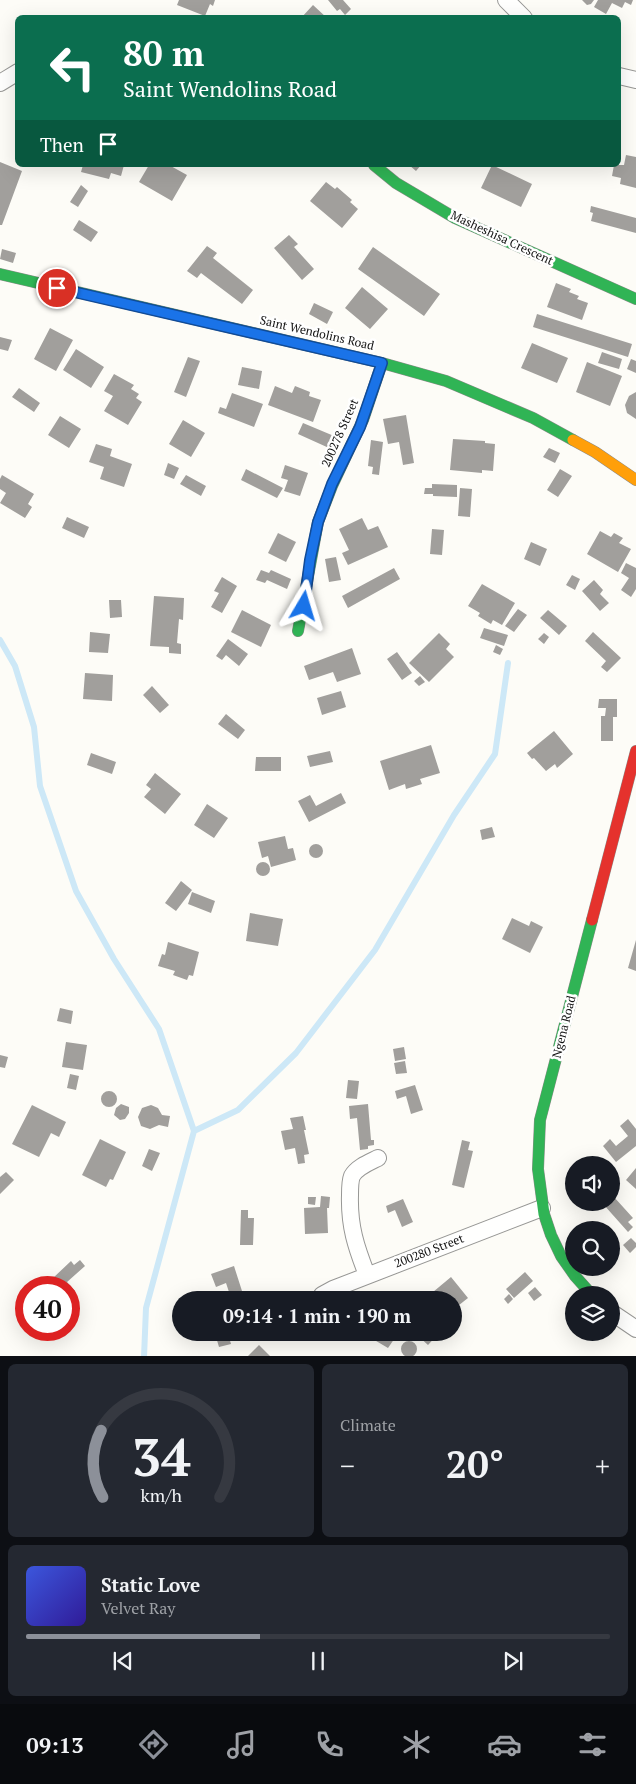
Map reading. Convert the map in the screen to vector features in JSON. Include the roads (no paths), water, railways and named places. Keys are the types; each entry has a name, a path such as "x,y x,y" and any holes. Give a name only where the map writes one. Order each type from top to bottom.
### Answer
{"street":[{"path":"506,0 521,15"},
{"path":"0,83 15,74"},
{"path":"621,76 636,80"},
{"name":"Masheshisa Crescent","path":"376,167 396,183 455,218 636,299"},
{"name":"Saint Wendolins Road","path":"0,274 382,363 446,381 533,418 595,452 636,480"},
{"name":"200278 Street","path":"298,632 318,522 332,484 360,427 382,363"},
{"name":"Ngena Road","path":"584,1286 571,1272 552,1239 542,1208 539,1188 538,1152 540,1120 636,751"},
{"path":"367,1275 352,1234 350,1183 352,1175 357,1170 378,1158"},
{"name":"200280 Street","path":"329,1291 542,1208"},
{"path":"620,1318 636,1329"}],"waterway":[{"path":"0,640 15,666 34,727 40,786 76,891 114,959 159,1029 194,1131 146,1308 144,1356"},
{"path":"194,1131 238,1110 296,1053 375,950 454,815 495,754 508,663"}]}
